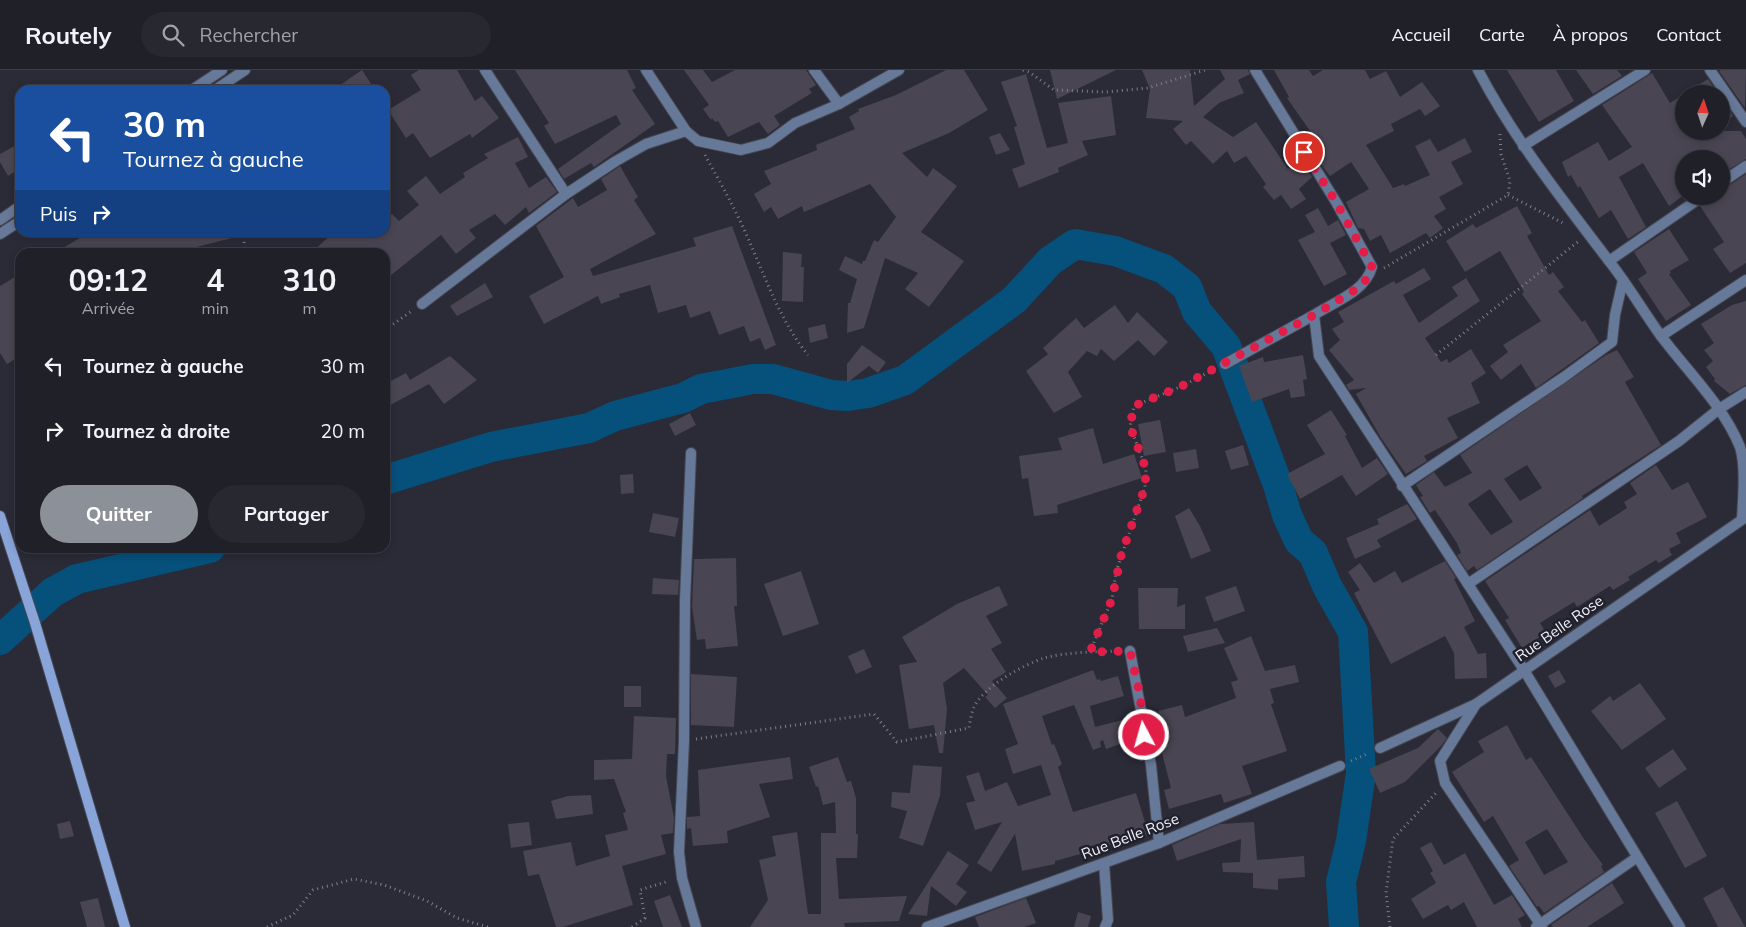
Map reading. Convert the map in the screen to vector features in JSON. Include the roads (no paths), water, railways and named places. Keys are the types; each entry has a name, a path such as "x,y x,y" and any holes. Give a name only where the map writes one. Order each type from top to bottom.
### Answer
{"street":[{"path":"200,85 222,70"},
{"path":"222,85 245,70"},
{"path":"485,70 566,194"},
{"path":"646,70 686,131 698,141 741,150 768,143 796,123 839,104 900,70"},
{"path":"814,70 839,104"},
{"path":"1225,364 1355,290 1369,277 1372,267 1336,202 1255,70"},
{"path":"1478,70 1498,108 1523,146 1623,280 1661,336 1719,409 1740,449 1744,486 1744,518"},
{"path":"1523,146 1645,70"},
{"path":"1710,70 1746,122"},
{"path":"422,304 566,194 616,161 646,144 686,131"},
{"path":"1730,177 1746,166"},
{"path":"1609,261 1690,205"},
{"path":"0,220 15,210"},
{"path":"0,234 15,224"},
{"path":"1402,486 1564,377 1612,342 1615,315 1623,280"},
{"path":"1661,336 1746,280"},
{"path":"1314,315 1319,356 1402,486 1524,670 1636,858 1680,927"},
{"path":"1468,584 1679,441 1719,409 1746,392"},
{"path":"691,453 685,610 684,741 679,852 682,878 696,927"},
{"path":"0,516 35,623 125,927"},
{"name":"Rue Belle Rose","path":"1380,748 1476,704 1744,518"},
{"path":"1130,651 1151,765 1159,843"},
{"path":"1476,704 1440,761 1445,783 1539,926 1636,858"},
{"name":"Rue Belle Rose","path":"927,927 1159,843 1340,766"},
{"path":"1104,863 1108,920 1105,927"}],"waterway":[{"path":"390,478 491,447 589,428 615,416 683,398 701,389 753,379 773,379 831,395 848,396 868,393 905,380 1014,300 1050,261 1075,244 1115,251 1164,269 1187,287 1197,312 1226,346 1278,485 1287,515 1299,541 1313,553 1327,586 1353,632 1361,773 1351,841 1341,882 1344,927"},
{"path":"0,640 53,592 77,579 189,553"}]}
